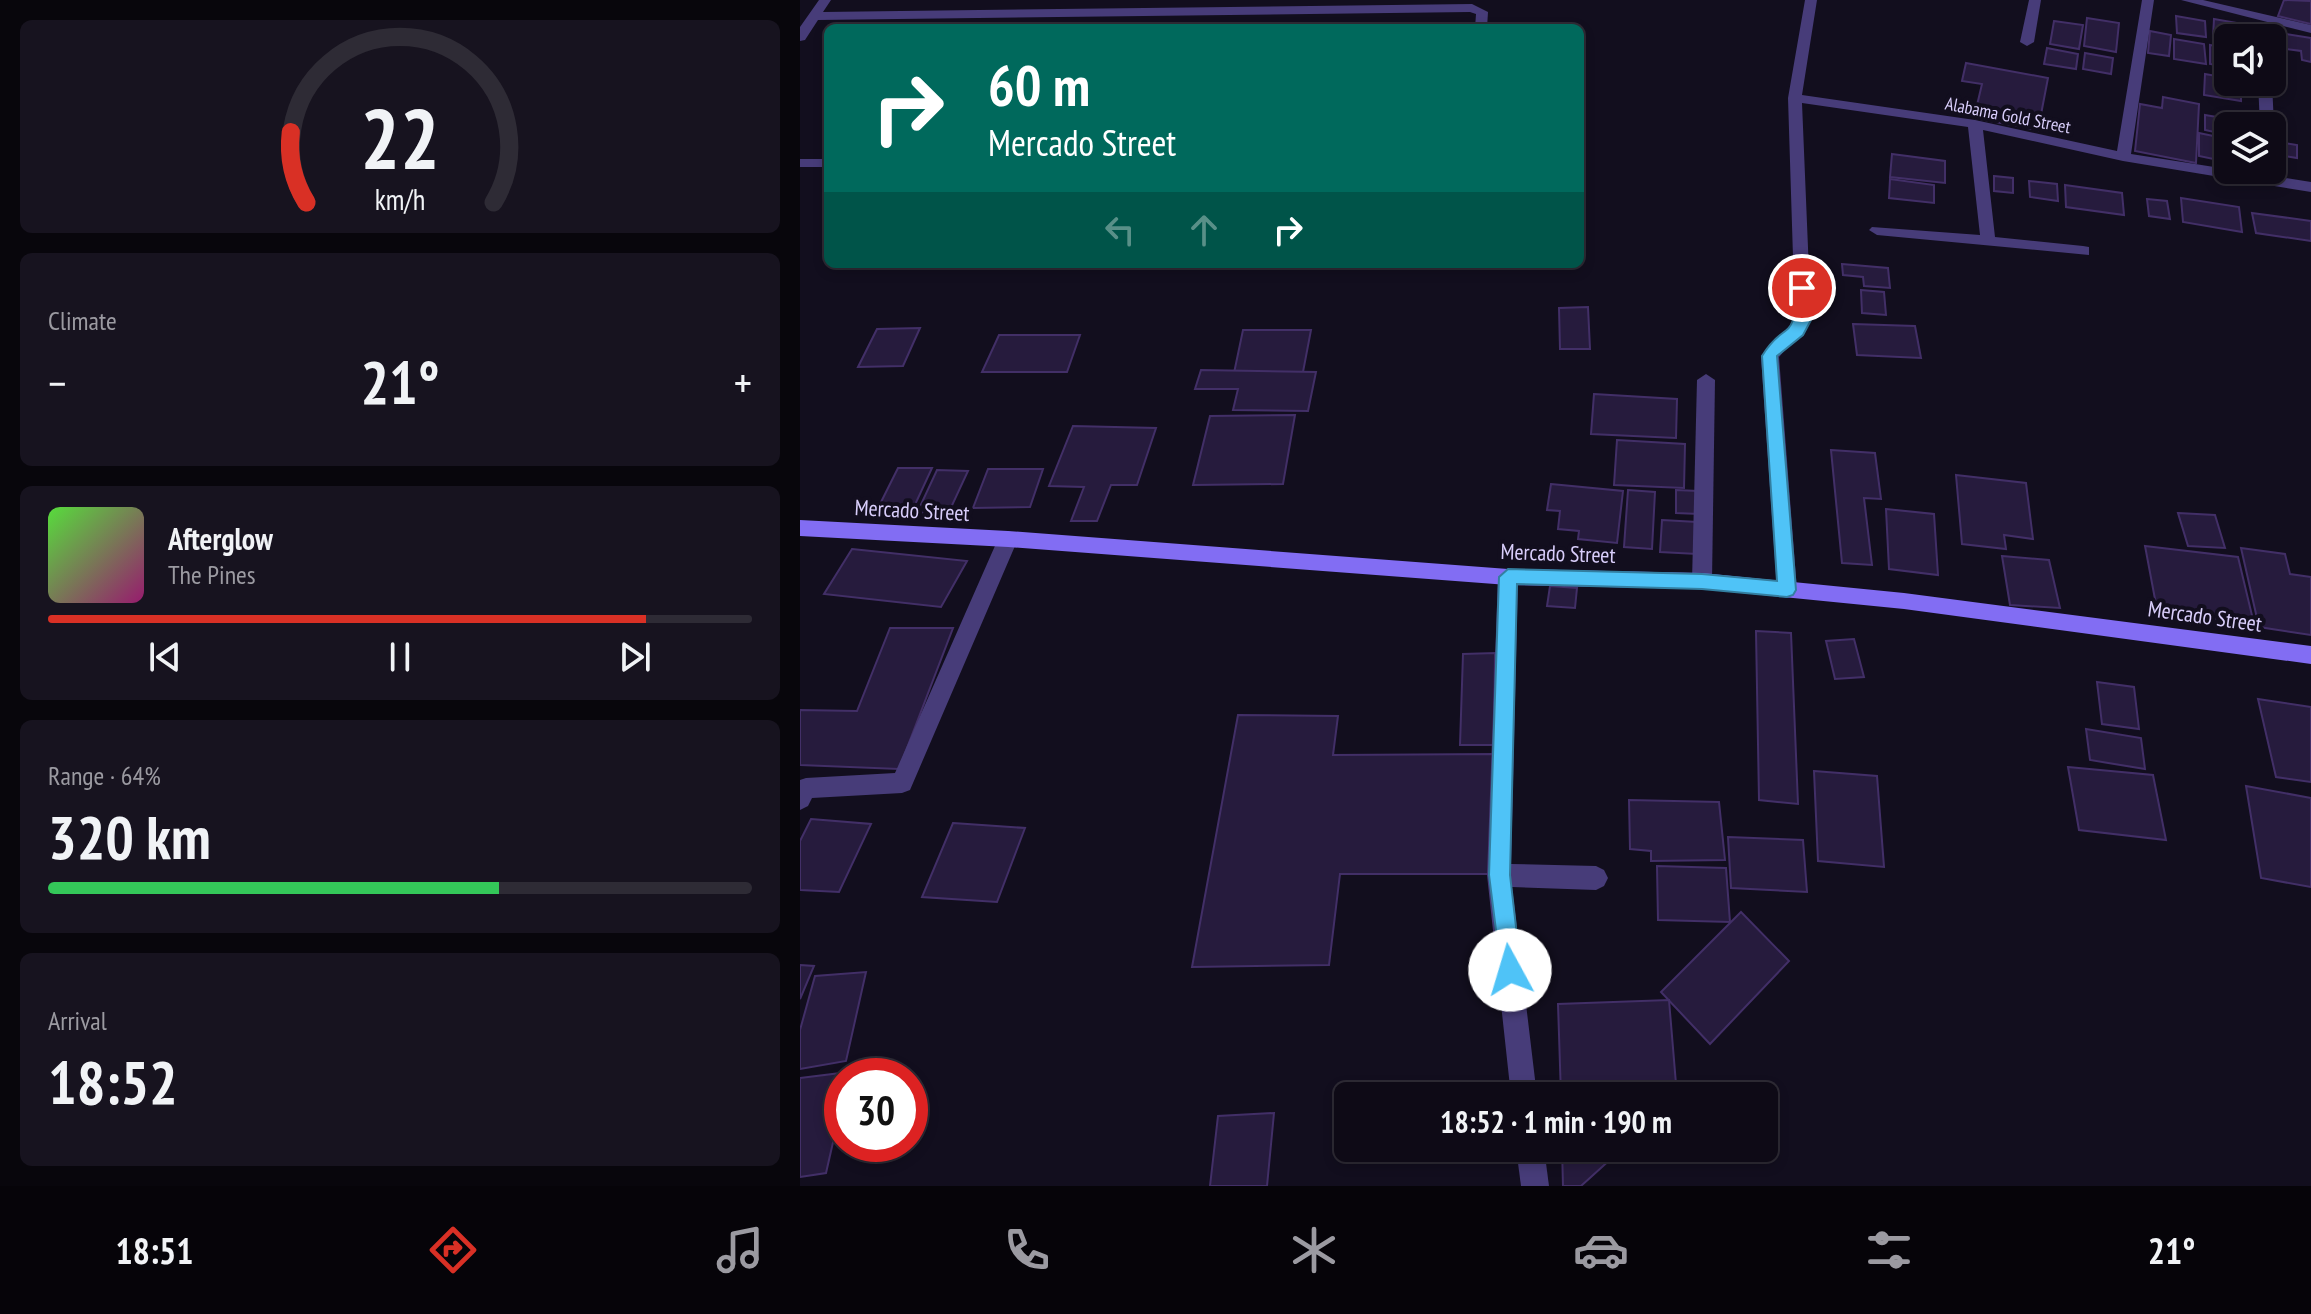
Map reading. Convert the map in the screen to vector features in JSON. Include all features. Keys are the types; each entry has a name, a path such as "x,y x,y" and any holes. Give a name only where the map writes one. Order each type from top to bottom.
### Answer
{"street":[{"path":"800,37 825,0"},
{"path":"1050,24 1061,0"},
{"path":"1787,590 1770,356 1776,346 1797,331 1803,320 1795,98 1811,0"},
{"path":"2027,42 2035,0"},
{"path":"2123,157 2148,0"},
{"path":"2187,0 2264,24 2311,29"},
{"path":"814,16 1472,8 1482,12 1481,24"},
{"path":"1170,24 1174,12"},
{"path":"924,24 929,15"},
{"name":"Alabama Gold Street","path":"1795,98 1975,124 2123,157 2214,168"},
{"path":"1975,124 1988,241"},
{"path":"800,163 824,163"},
{"name":"Alabama Gold Street","path":"2286,179 2311,187"},
{"path":"1877,230 2083,251"},
{"path":"1702,581 1706,380"},
{"name":"Mercado Street","path":"800,528 1008,539 1508,577 1702,581 1904,601 2311,655"},
{"path":"800,799 806,788 902,783 1008,539"},
{"path":"1508,577 1499,875 1522,1082"},
{"path":"1499,875 1596,878"},
{"path":"1532,1162 1535,1186"}],"building":[{"path":"2284,0 2311,1 2311,24 2278,16"},
{"path":"2176,16 2205,21 2206,37 2177,33"},
{"path":"2087,18 2119,23 2116,52 2084,46"},
{"path":"2214,19 2243,24 2214,24 2213,37"},
{"path":"2054,21 2083,25 2079,49 2050,44"},
{"path":"2150,31 2171,35 2169,56 2148,53"},
{"path":"2286,34 2311,38 2311,62 2302,60 2301,51 2286,49"},
{"path":"2174,39 2204,44 2206,64 2174,59"},
{"path":"2210,45 2214,46 2214,65 2210,64"},
{"path":"2047,48 2078,54 2076,69 2044,64"},
{"path":"2085,53 2113,58 2111,74 2083,69"},
{"path":"1966,63 2048,78 2038,130 1974,118 1982,84 1962,81"},
{"path":"2205,74 2214,76 2214,96 2241,96 2241,101 2204,95"},
{"path":"2163,97 2199,104 2196,163 2135,151 2140,104 2162,108"},
{"path":"2205,115 2214,116 2214,132 2205,130"},
{"path":"2199,133 2214,136 2214,159 2199,156"},
{"path":"2286,143 2297,145 2297,158 2286,156"},
{"path":"1892,154 1945,161 1945,183 1890,177"},
{"path":"1994,176 2013,178 2013,193 1994,191"},
{"path":"1890,179 1934,185 1934,203 1889,198"},
{"path":"2029,181 2057,184 2058,201 2030,197"},
{"path":"2065,185 2122,193 2124,215 2066,207"},
{"path":"2181,198 2239,207 2242,232 2183,222"},
{"path":"2147,199 2167,201 2170,219 2149,216"},
{"path":"2252,213 2311,221 2311,241 2256,233"},
{"path":"1842,264 1888,268 1890,288 1864,286 1863,277 1843,275"},
{"path":"1861,290 1884,292 1886,315 1862,313"},
{"path":"1588,307 1590,349 1560,349 1559,308"},
{"path":"1853,324 1915,326 1921,358 1857,355"},
{"path":"920,328 903,366 858,367 877,329"},
{"path":"1243,330 1311,330 1303,372 1234,373"},
{"path":"999,335 1080,335 1067,372 982,372"},
{"path":"1201,370 1316,372 1308,411 1233,410 1238,389 1195,389"},
{"path":"1594,394 1677,399 1676,438 1591,434"},
{"path":"1295,415 1283,484 1193,485 1210,416"},
{"path":"1073,426 1156,428 1137,485 1111,485 1097,521 1071,521 1084,487 1049,486"},
{"path":"1617,440 1685,444 1684,488 1614,485"},
{"path":"1831,450 1875,453 1881,499 1864,498 1872,565 1842,563"},
{"path":"898,468 932,468 913,509 878,508"},
{"path":"988,469 1043,469 1030,507 973,508"},
{"path":"937,470 968,471 948,514 917,513"},
{"path":"1956,475 2026,483 2033,539 2004,535 2006,549 1962,544"},
{"path":"1551,484 1623,491 1617,543 1578,539 1579,531 1558,529 1560,511 1547,510"},
{"path":"1628,490 1655,492 1652,549 1624,547"},
{"path":"1676,490 1698,491 1699,514 1676,513"},
{"path":"1886,509 1934,514 1938,575 1889,569"},
{"path":"2178,513 2215,515 2225,548 2188,546"},
{"path":"1662,520 1697,522 1697,554 1660,552"},
{"path":"2145,546 2238,557 2255,628 2158,615"},
{"path":"2241,548 2285,554 2290,574 2311,577 2311,635 2259,627"},
{"path":"852,549 967,561 941,607 824,594"},
{"path":"2002,556 2049,560 2060,608 2010,605"},
{"path":"1550,586 1577,588 1575,608 1547,606"},
{"path":"890,628 953,628 899,769 800,765 800,710 857,711"},
{"path":"1756,631 1791,633 1798,804 1759,800"},
{"path":"1854,639 1864,677 1835,679 1826,641"},
{"path":"1495,653 1494,745 1460,745 1463,654"},
{"path":"2097,682 2134,687 2139,729 2102,724"},
{"path":"2258,699 2311,707 2311,782 2276,777"},
{"path":"1238,715 1338,716 1333,755 1495,754 1491,874 1340,874 1329,965 1192,967"},
{"path":"2086,729 2141,738 2145,769 2090,760"},
{"path":"2068,767 2153,775 2166,840 2079,830"},
{"path":"1814,771 1877,776 1884,867 1818,861"},
{"path":"2246,786 2311,798 2311,887 2261,878"},
{"path":"1629,800 1719,802 1725,860 1651,861 1651,851 1630,849"},
{"path":"811,819 871,824 839,892 800,890 800,841"},
{"path":"953,823 1025,828 997,902 922,897"},
{"path":"1728,837 1803,840 1807,892 1731,888"},
{"path":"1657,866 1726,868 1730,922 1658,920"},
{"path":"1741,912 1789,961 1710,1044 1661,992"},
{"path":"800,965 814,966 800,999"},
{"path":"866,972 847,1058 824,1058 824,1065 800,1069 800,1030 815,976"},
{"path":"1669,1000 1676,1082 1561,1082 1558,1004"},
{"path":"824,1075 824,1162 829,1162 826,1173 800,1177 800,1078"},
{"path":"1274,1113 1267,1186 1210,1186 1218,1116"},
{"path":"1562,1162 1608,1162 1581,1186 1563,1186"}],"route":[{"path":"1510,970 1499,875 1508,577 1702,581 1787,590 1770,356 1776,346 1797,331 1803,320 1802,288"}]}
